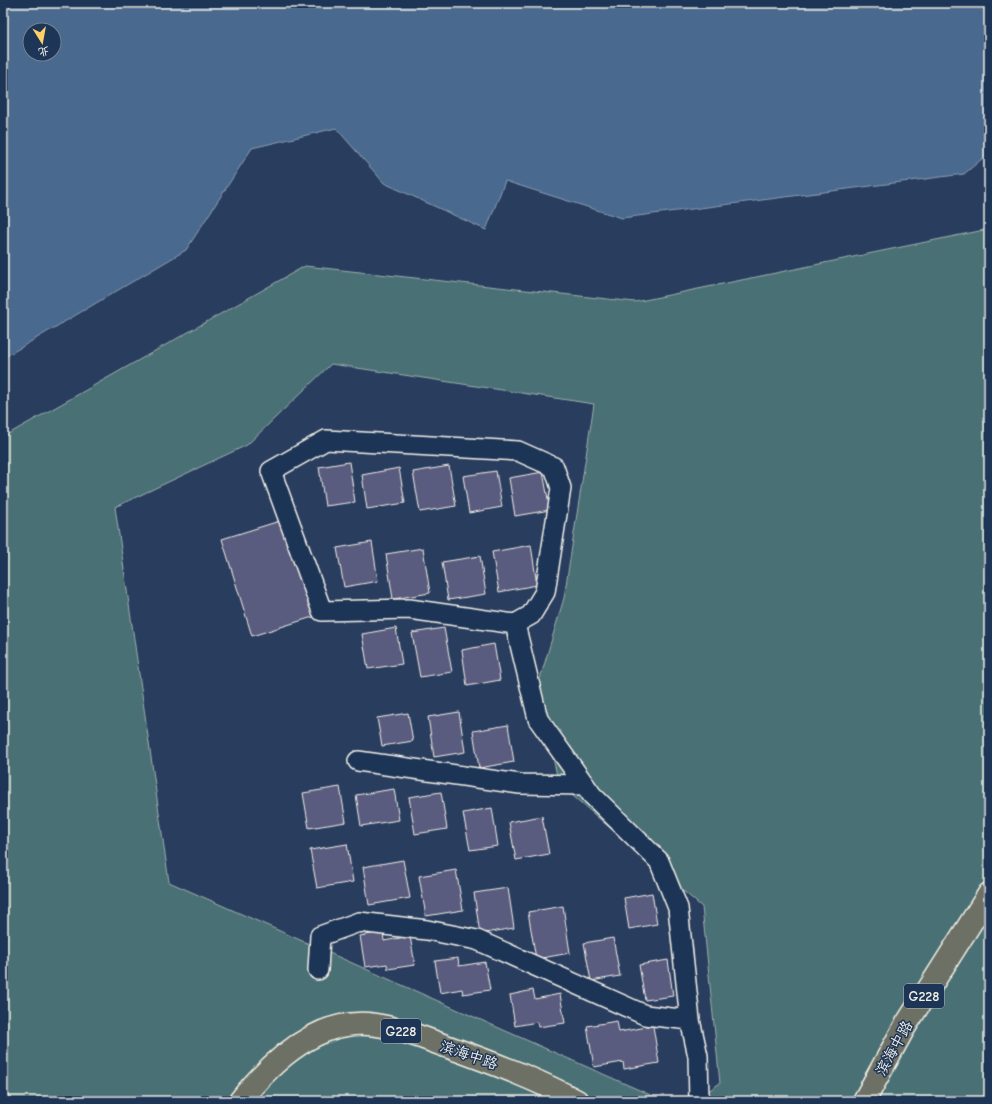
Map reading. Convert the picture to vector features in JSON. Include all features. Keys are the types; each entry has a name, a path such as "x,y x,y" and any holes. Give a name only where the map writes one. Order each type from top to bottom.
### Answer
{"highway":[{"name":"滨海中路","path":"864,1101 904,1028 989,894"},
{"name":"滨海中路","path":"240,1101 262,1076 283,1056 299,1044 334,1028 353,1025 375,1025 398,1029 514,1070 554,1088 577,1101"}],"street":[{"path":"326,440 518,451 554,467 561,488 545,592 531,615 515,624 409,609 322,611 270,471 326,440"},
{"path":"515,624 538,719 592,795 659,861 678,908 690,1020 698,1056 699,1101"},
{"path":"358,761 520,784 585,785"},
{"path":"318,970 320,936 359,922 427,930 477,940 645,1015 690,1020"}],"green space":[{"path":"989,229 989,1101 694,1101 720,1083 702,907 559,784 537,689 564,598 594,404 331,364 247,445 115,507 169,882 664,1101 3,1101 3,437 305,266 635,302"}],"water":[{"path":"3,3 989,3 989,153 964,174 622,218 505,181 486,230 384,183 336,128 252,148 186,250 3,358"}],"building":[{"path":"349,462 355,502 325,506 319,467"},
{"path":"449,466 456,506 420,512 413,472"},
{"path":"399,468 405,503 367,509 362,475"},
{"path":"496,471 502,507 469,513 463,476"},
{"path":"543,472 550,510 515,516 509,478"},
{"path":"286,519 316,616 252,636 222,539"},
{"path":"372,542 378,581 344,587 337,548"},
{"path":"531,545 537,585 499,592 492,552"},
{"path":"423,548 430,593 393,599 386,554"},
{"path":"480,556 486,594 448,600 442,562"},
{"path":"396,628 402,664 368,669 362,634"},
{"path":"444,628 452,672 420,677 412,633"},
{"path":"494,644 500,680 467,686 462,650"},
{"path":"459,712 465,752 434,757 428,717"},
{"path":"408,713 413,741 382,746 377,718"},
{"path":"508,725 514,762 479,768 473,731"},
{"path":"340,787 346,822 309,828 303,793"},
{"path":"394,789 399,820 361,826 356,795"},
{"path":"441,792 447,829 415,834 409,797"},
{"path":"492,808 498,846 470,850 463,813"},
{"path":"542,816 549,854 516,860 509,822"},
{"path":"347,844 353,882 317,888 310,850"},
{"path":"403,860 410,898 369,905 363,867"},
{"path":"456,870 463,910 426,916 419,876"},
{"path":"508,888 514,928 480,934 474,893"},
{"path":"652,893 657,924 629,929 624,898"},
{"path":"563,906 570,953 536,959 528,912"},
{"path":"383,932 384,941 410,936 415,965 388,969 387,964 365,967 360,936"},
{"path":"613,938 620,976 591,981 584,943"},
{"path":"458,958 459,966 485,962 490,990 463,994 462,989 440,993 435,961"},
{"path":"668,960 673,996 645,1000 639,965"},
{"path":"533,990 535,999 560,994 565,1023 538,1027 537,1022 515,1026 510,995"},
{"path":"617,1021 619,1032 653,1026 659,1063 624,1069 623,1062 594,1067 587,1026"}]}
